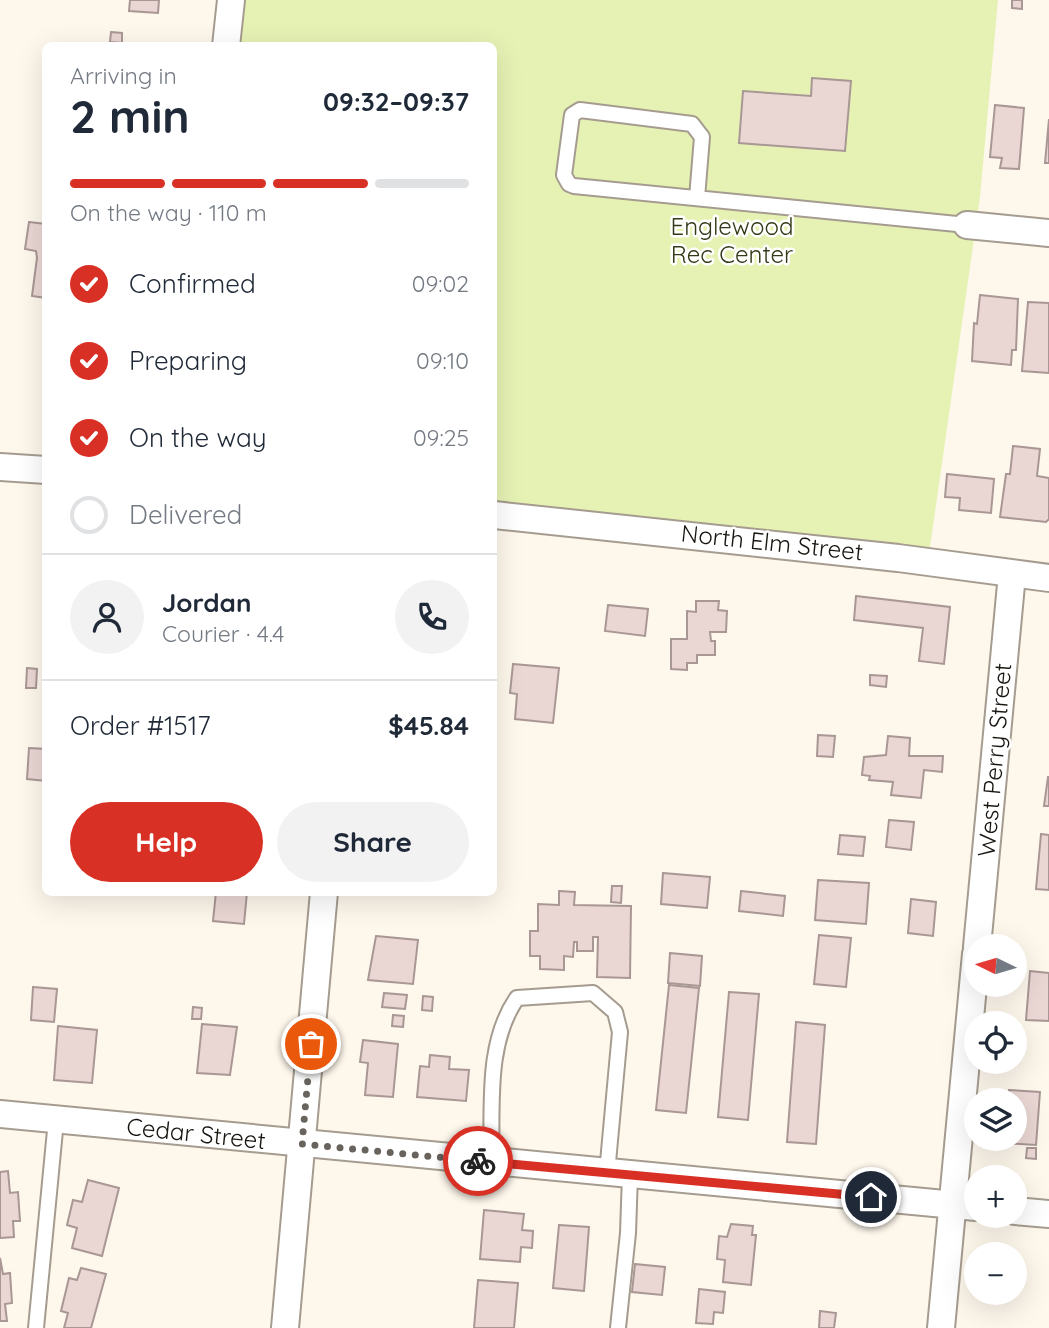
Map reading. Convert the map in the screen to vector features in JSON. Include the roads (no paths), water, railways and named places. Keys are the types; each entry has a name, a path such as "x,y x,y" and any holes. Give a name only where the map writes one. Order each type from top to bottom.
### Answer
{"street":[{"path":"226,42 231,0"},
{"path":"967,225 1049,233"},
{"path":"0,467 42,470"},
{"name":"North Elm Street","path":"497,515 898,558 1049,578"},
{"name":"West Perry Street","path":"978,934 1012,573"},
{"path":"285,1328 324,896"},
{"path":"966,1165 974,998"},
{"name":"Cedar Street","path":"0,1114 964,1206"},
{"path":"941,1328 964,1206"},
{"path":"1027,1212 1049,1214"}],"lane":[{"path":"696,198 702,136 692,124 580,110 572,115 564,175 569,184 696,198 967,225"},
{"path":"491,1162 494,1056 506,1013 517,998 593,993 615,1012 620,1032 618,1174 628,1233 618,1328"},
{"path":"36,1328 57,1120"}],"park label":[{"name":"Englewood Rec Center","path":"732,241"}]}
